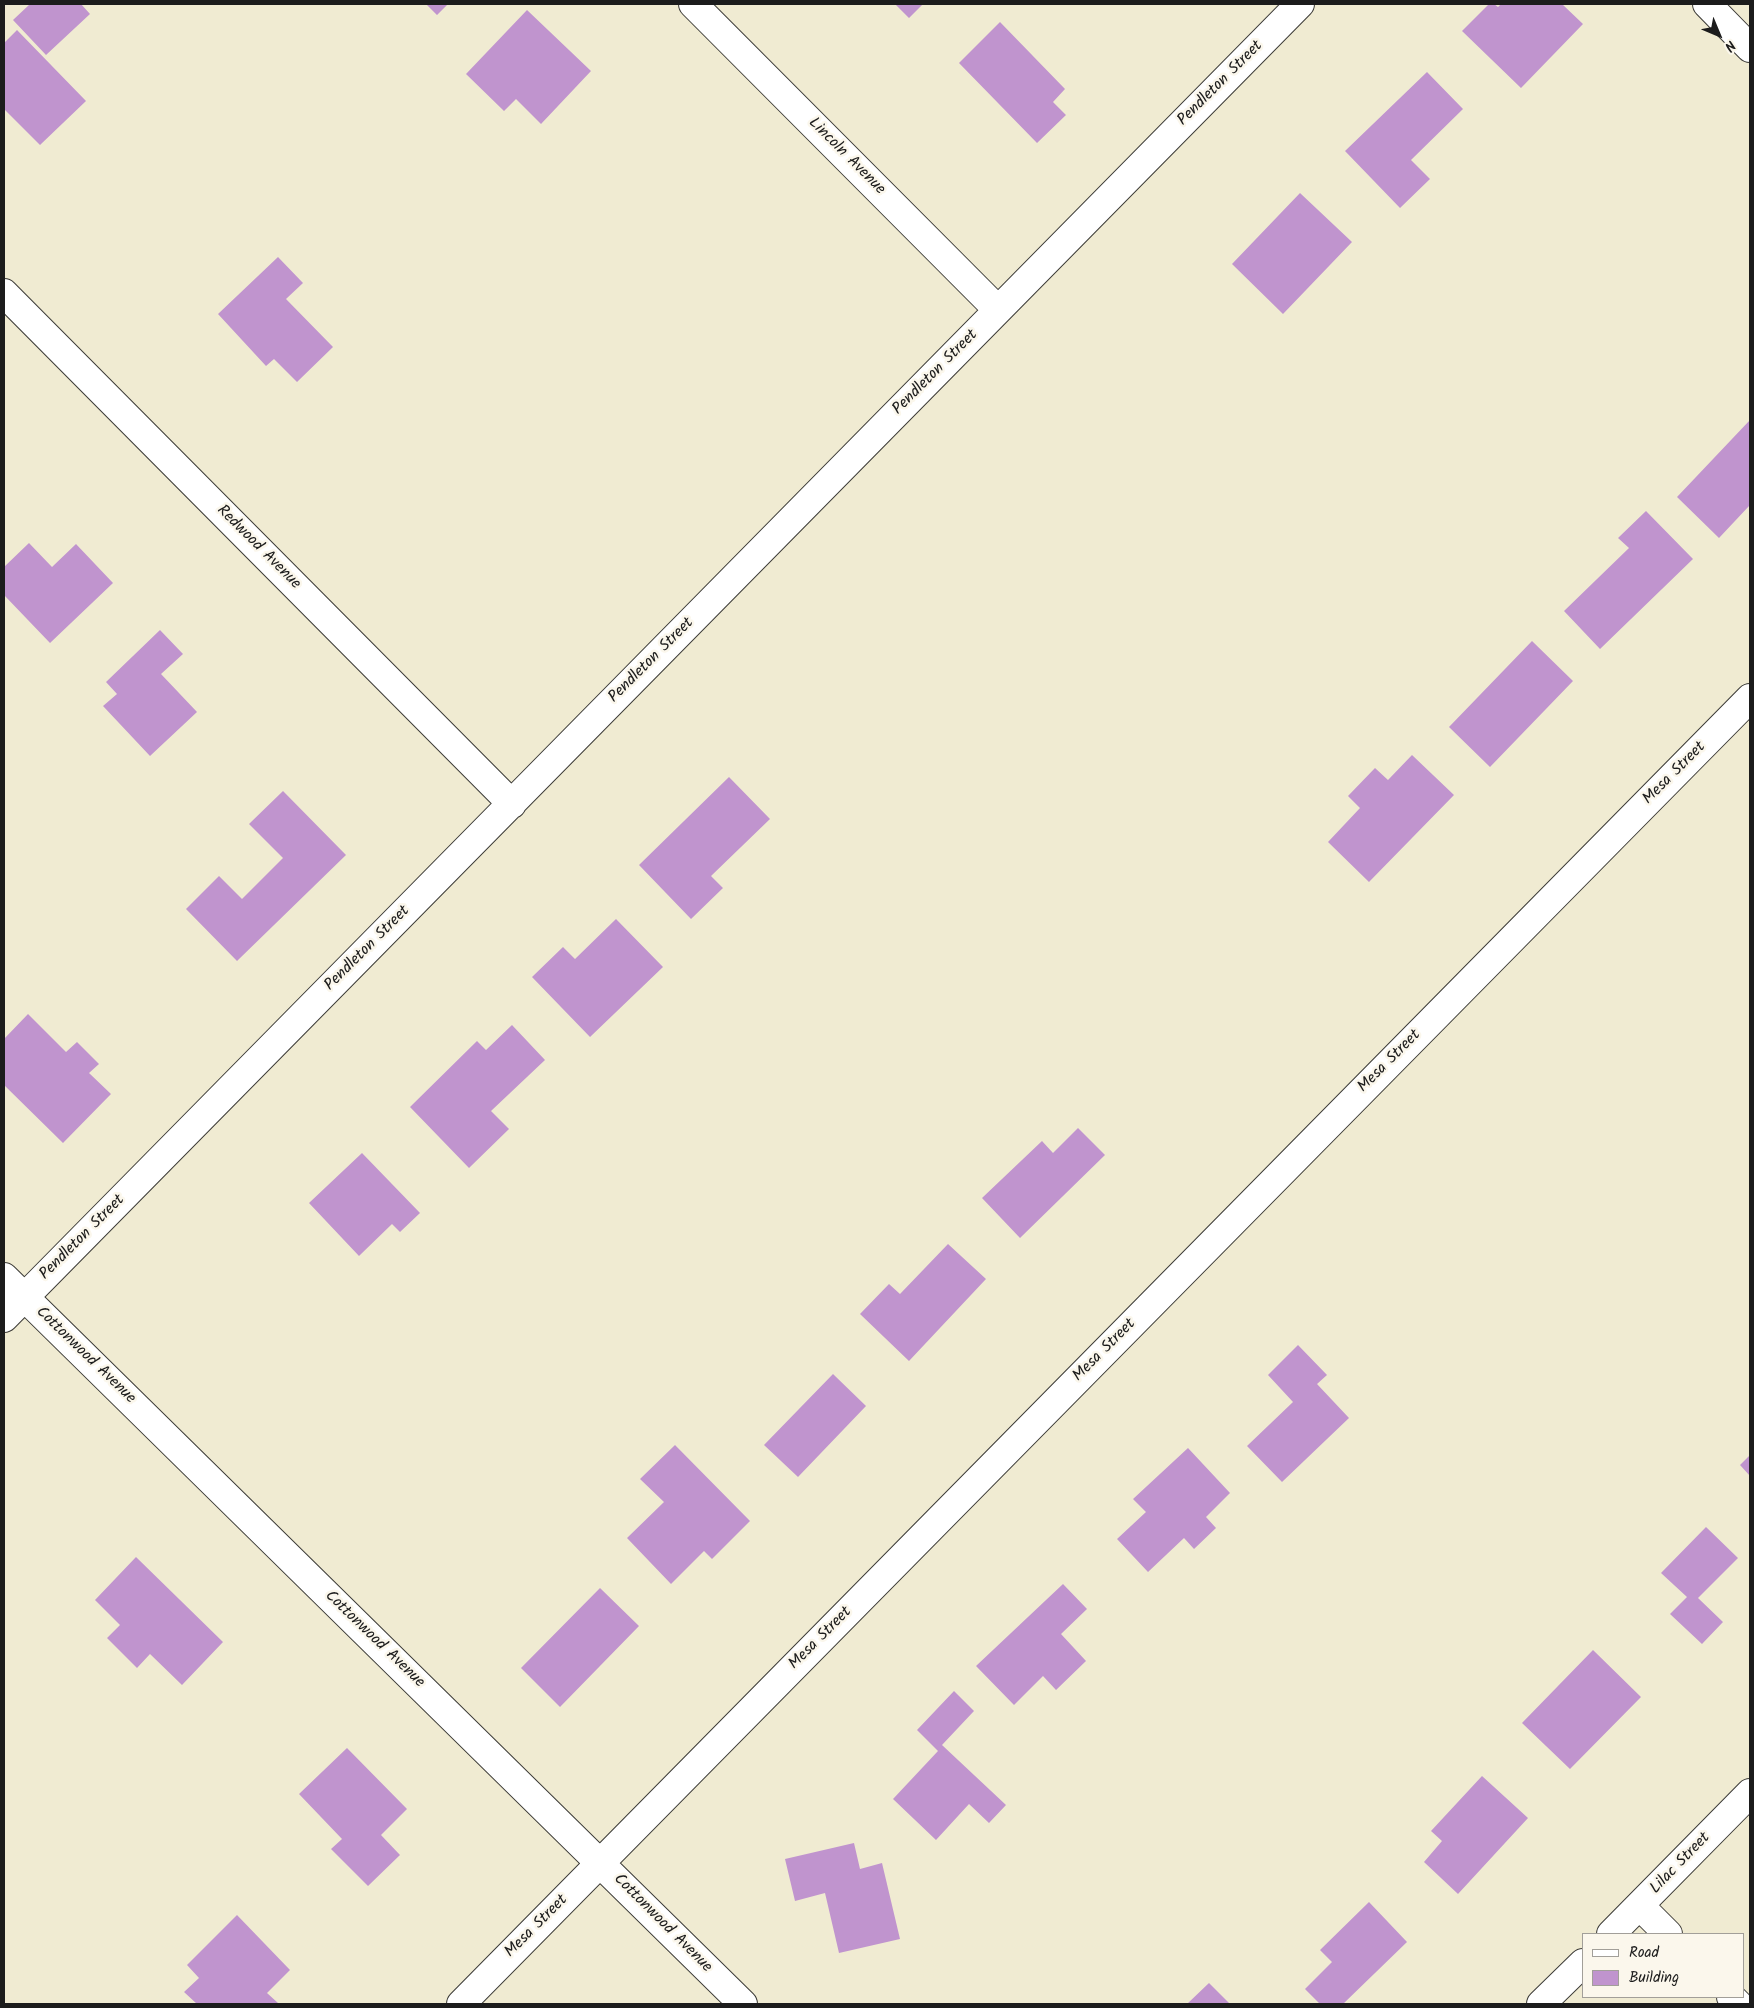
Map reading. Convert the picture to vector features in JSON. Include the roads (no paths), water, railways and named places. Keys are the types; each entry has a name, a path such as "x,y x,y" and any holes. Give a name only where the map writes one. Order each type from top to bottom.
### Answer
{"street":[{"name":"Lincoln Avenue","path":"693,4 998,310"},
{"name":"Pendleton Street","path":"4,1318 1300,4"},
{"path":"1707,4 1750,48"},
{"name":"Redwood Avenue","path":"4,293 512,804"},
{"name":"Mesa Street","path":"461,2004 1750,698"},
{"name":"Cottonwood Avenue","path":"4,1277 743,2004"},
{"name":"Lilac Street","path":"1612,1933 1750,1793"},
{"path":"1640,1906 1667,1933"},
{"path":"1541,2004 1582,1964"}]}
